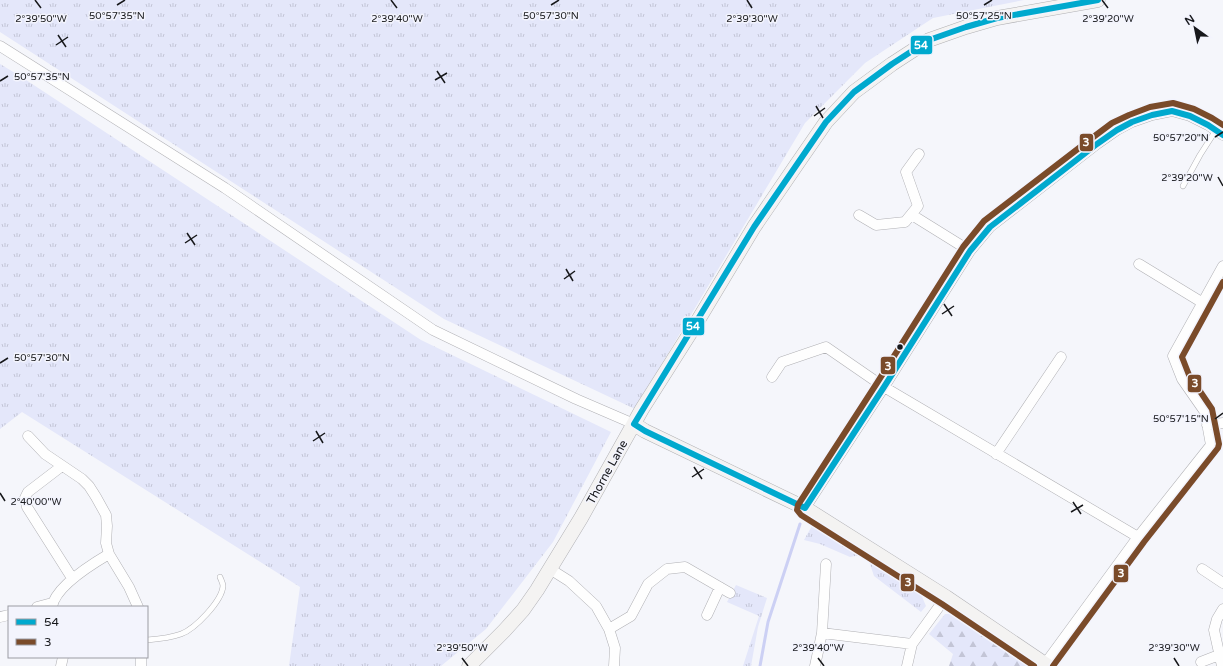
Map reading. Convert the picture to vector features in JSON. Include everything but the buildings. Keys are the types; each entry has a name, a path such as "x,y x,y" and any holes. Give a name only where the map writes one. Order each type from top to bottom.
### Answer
{"street":[{"name":"Thorne Lane","path":"469,666 523,610 537,590 585,512 634,424 754,228 826,122 854,92 892,64 929,40 997,18 1098,0"},
{"path":"0,46 225,188 433,330 576,400 634,424 804,508 946,597 1047,665 1138,537 1211,445 1205,412 1182,379 1173,356 1223,266"},
{"path":"804,508 884,387 970,251 990,227 1097,144 1117,130 1132,122 1152,115 1172,112 1190,116 1208,125 1219,133"},
{"path":"859,215 876,225 905,222 912,215 918,206 906,172 919,154"},
{"path":"912,215 970,251"},
{"path":"1139,264 1203,303"},
{"path":"772,377 782,362 826,347 884,387 1138,537"},
{"path":"996,454 1061,357"},
{"path":"1207,425 1223,423"},
{"path":"28,436 45,454 74,473 89,486 105,511 107,520 106,542 109,554 129,587 138,606"},
{"path":"62,466 28,492 25,501 27,507 72,578"},
{"path":"52,605 55,598 72,578 109,554"},
{"path":"815,666 822,633 826,564"},
{"path":"609,629 631,616 648,584 668,569 684,567 730,592"},
{"path":"550,569 569,581 596,606 609,629 616,648 614,666"},
{"path":"1202,569 1223,583"},
{"path":"707,616 720,587"},
{"path":"907,666 912,644 946,597"},
{"path":"1222,666 1214,630 1217,619 1223,609"},
{"path":"822,633 912,644"},
{"path":"1201,662 1219,655"}],"lane":[{"path":"1183,186 1200,155 1219,133"},
{"path":"148,640 166,638 182,634 200,621 210,609 222,590 223,584 220,577"}],"green space":[{"path":"0,0 1024,0 933,18 865,63 805,123 635,409 444,319 0,32"},
{"path":"0,64 421,340 611,432 553,542 486,629 441,666 289,666 300,587 22,412 0,429"},
{"path":"813,524 920,592 926,606 921,612 874,576 869,561 860,555 850,557 820,544 804,540"},
{"path":"736,585 767,598 758,627 751,666 743,666 759,616 727,602"},
{"path":"945,614 955,614 967,620 1018,652 1037,666 949,666 953,654 929,634"}],"waterway":[{"path":"760,666 768,622 800,524"}],"transit line":[{"name":"54","path":"1098,0 997,18 929,40 892,64 854,92 826,122 754,227 634,424 645,431 805,508 970,251 990,227 1097,144 1117,130 1132,122 1152,115 1172,111 1190,116 1223,135"},
{"name":"3","path":"1034,666 942,604 801,515 797,510 798,505 963,247 984,221 1112,123 1129,115 1150,107 1173,103 1194,109 1223,125"},
{"name":"3","path":"1053,666 1144,542 1218,448 1219,444 1212,409 1189,375 1182,357 1223,282"}]}
